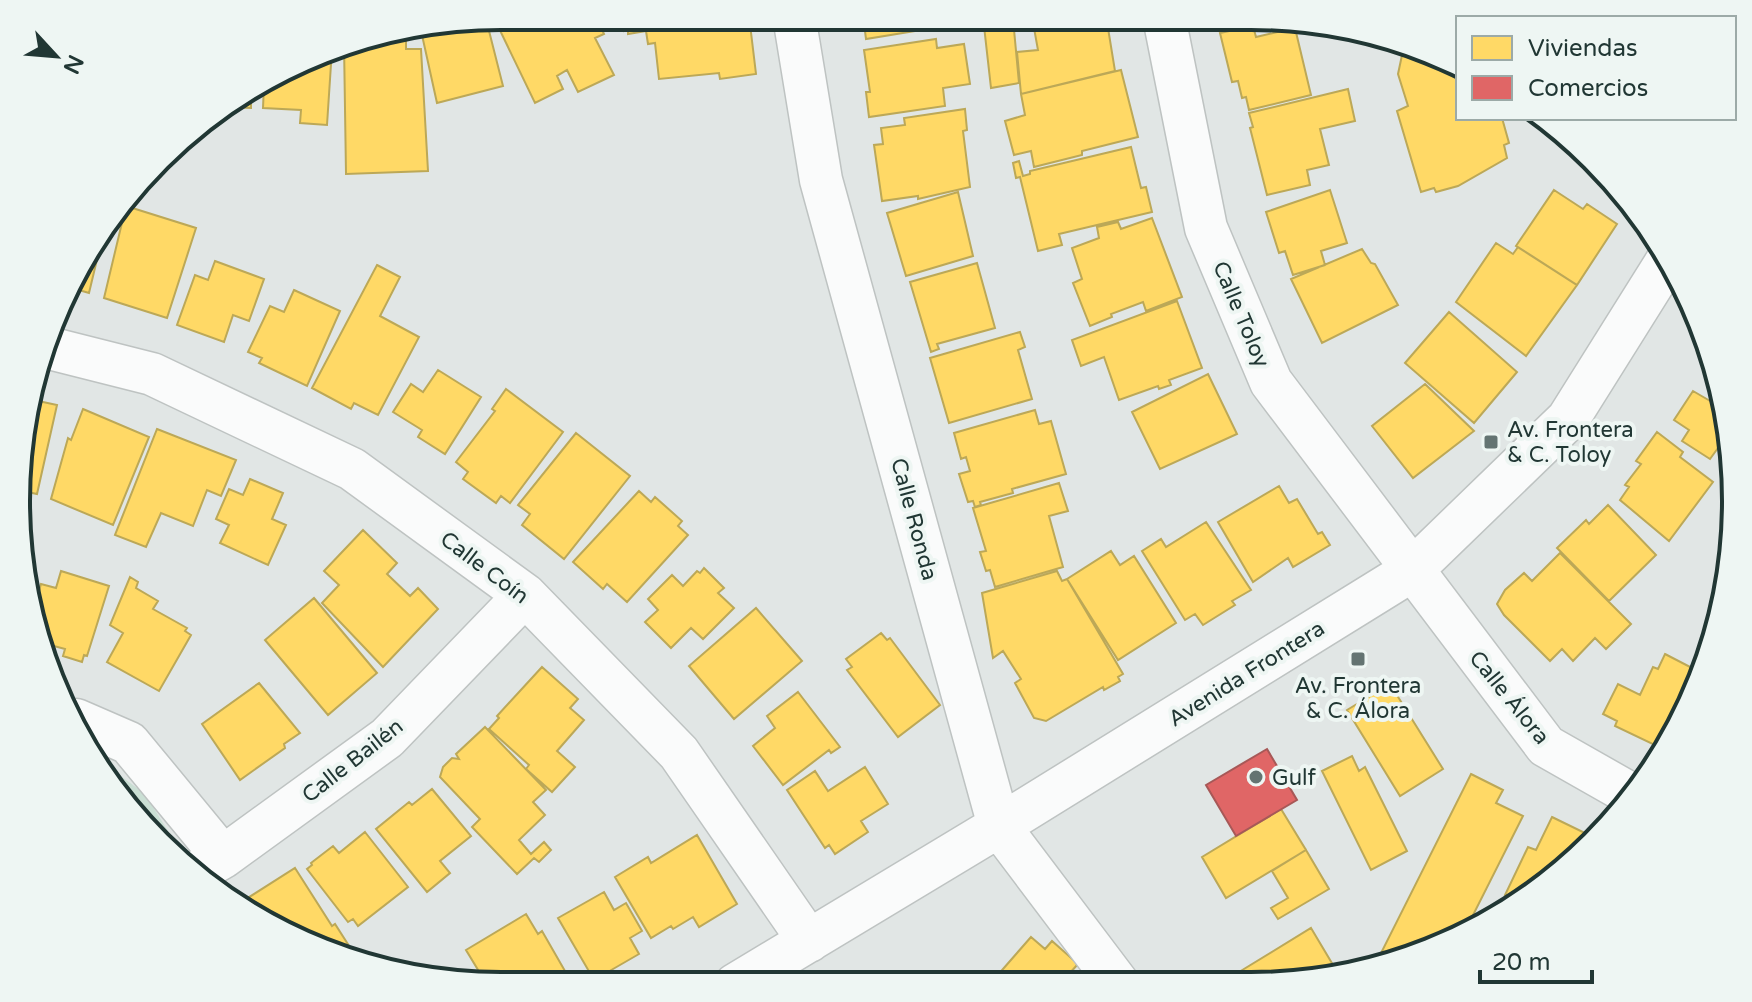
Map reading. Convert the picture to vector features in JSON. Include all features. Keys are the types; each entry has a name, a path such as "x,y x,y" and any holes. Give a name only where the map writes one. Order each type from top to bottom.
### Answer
{"street":[{"name":"Calle Ronda","path":"796,30 821,180 999,826 1098,972"},
{"name":"Calle Toloy","path":"1167,30 1206,228 1271,382 1411,571"},
{"name":"Avenida Frontera","path":"757,972 1411,571 1568,419 1661,270"},
{"name":"Calle Coín","path":"55,350 152,374 352,469 525,595 679,753 809,941"},
{"name":"Calle Álora","path":"1411,571 1546,746 1623,790"},
{"name":"Calle Bailén","path":"210,864 387,738 525,595"},
{"path":"87,725 129,743 210,864"}],"green space":[{"path":"116,772 145,794 172,838"}],"building: Viviendas":[{"path":"489,30 503,86 437,103 422,37"},
{"path":"500,30 602,30 604,34 595,38 614,75 578,92 567,70 557,76 563,89 535,103"},
{"path":"628,30 751,30 756,74 720,79 719,73 659,79 655,43 648,44 646,31 628,34"},
{"path":"865,30 921,30 866,39"},
{"path":"984,30 1014,30 1019,83 991,88"},
{"path":"1034,30 1108,30 1115,71 1021,94 1017,52 1038,50"},
{"path":"1254,30 1256,37 1282,31 1296,32 1311,95 1249,110 1238,81 1232,82 1220,33"},
{"path":"936,39 937,48 964,44 970,84 943,88 945,106 869,117 866,92 870,92 864,50"},
{"path":"406,40 406,49 421,49 428,171 346,174 344,57"},
{"path":"1402,55 1456,78 1456,120 1503,120 1509,143 1504,145 1507,158 1458,186 1436,192 1434,188 1421,192 1397,111 1408,106 1398,74"},
{"path":"331,62 327,125 300,123 301,110 263,108 264,94"},
{"path":"1121,70 1138,137 1034,167 1031,151 1014,155 1005,121 1025,115 1021,94"},
{"path":"1348,89 1355,121 1320,129 1329,165 1307,170 1310,185 1267,195 1249,113"},
{"path":"965,109 967,130 963,131 970,187 918,199 918,196 882,201 874,145 883,144 881,128 905,125 904,118"},
{"path":"1131,147 1141,188 1146,187 1152,212 1059,234 1062,245 1038,251 1020,177 1016,178 1013,163 1019,161 1023,176 1030,174 1030,171"},
{"path":"1330,190 1347,243 1321,251 1325,265 1293,275 1285,251 1279,253 1266,212"},
{"path":"1554,190 1583,209 1587,204 1617,224 1577,285 1516,246"},
{"path":"958,192 973,256 906,276 887,213"},
{"path":"132,208 196,228 167,318 104,298 123,220"},
{"path":"1152,218 1182,297 1146,311 1143,302 1090,326 1073,283 1082,279 1072,248 1099,238 1097,227 1118,222 1121,229"},
{"path":"1496,243 1513,254 1518,247 1577,285 1526,356 1456,302"},
{"path":"1362,249 1375,264 1398,305 1322,343 1291,279"},
{"path":"97,258 89,293 80,290"},
{"path":"215,261 264,279 249,321 233,315 224,342 177,325 195,275 208,280"},
{"path":"977,263 995,328 937,344 939,349 931,352 910,282"},
{"path":"377,265 400,277 380,316 419,337 378,415 354,403 351,409 312,388"},
{"path":"294,290 340,311 307,386 259,363 262,358 248,352 270,306 284,312"},
{"path":"1177,301 1202,368 1169,380 1171,385 1159,389 1158,386 1119,400 1104,357 1081,366 1072,340"},
{"path":"1449,312 1517,372 1474,423 1405,363"},
{"path":"1020,332 1025,347 1018,350 1032,399 949,423 930,358"},
{"path":"438,370 481,397 445,454 418,437 422,430 393,412 411,384 423,392"},
{"path":"1208,374 1237,434 1160,469 1132,412"},
{"path":"1425,384 1474,431 1413,478 1372,426"},
{"path":"506,389 563,432 510,503 501,496 496,503 463,479 468,472 456,462 495,411 492,409"},
{"path":"1693,391 1711,402 1719,448 1710,459 1682,441 1689,430 1674,420"},
{"path":"41,402 57,405 37,494 30,493 31,470"},
{"path":"83,409 149,437 113,525 51,499 68,438 71,440"},
{"path":"1035,410 1039,424 1051,421 1066,474 1012,489 1013,493 980,502 981,505 975,507 973,501 968,502 959,474 970,471 966,457 961,459 954,433"},
{"path":"157,429 236,460 221,496 207,490 193,526 161,513 146,547 115,535"},
{"path":"1657,432 1683,452 1680,457 1713,482 1669,541 1620,500 1629,487 1625,485 1641,464 1636,461"},
{"path":"576,433 630,476 564,559 522,525 530,514 518,505"},
{"path":"250,479 283,493 272,519 286,525 268,565 220,543 229,525 216,519 229,489 243,495"},
{"path":"1059,483 1068,511 1049,516 1063,567 995,587 980,552 986,551 973,508"},
{"path":"1279,486 1289,503 1297,499 1318,534 1322,532 1330,545 1293,567 1288,558 1253,582 1218,522"},
{"path":"639,491 651,502 655,497 682,521 678,526 688,535 627,602 607,584 603,589 573,562"},
{"path":"1608,505 1656,555 1609,601 1557,548 1586,520 1589,524"},
{"path":"1206,522 1251,590 1232,601 1235,605 1203,625 1195,614 1185,620 1142,551 1161,539 1166,547"},
{"path":"363,530 397,563 387,574 410,596 418,588 438,609 383,667 322,603 339,585 324,571"},
{"path":"1111,551 1120,565 1134,556 1176,623 1118,660 1067,579"},
{"path":"1560,553 1631,624 1606,649 1595,638 1573,661 1562,649 1550,661 1497,604 1505,590 1524,573 1532,581"},
{"path":"704,568 724,588 718,593 734,608 703,639 691,628 671,648 645,622 658,610 648,599 672,575 683,586"},
{"path":"61,571 109,586 87,656 84,655 82,662 63,656 65,649 53,646 39,592 41,584 56,588"},
{"path":"1057,571 1062,581 1067,579 1123,674 1118,677 1120,681 1104,690 1103,687 1046,721 1034,718 1015,683 1021,679 1003,651 993,658 982,593"},
{"path":"130,577 138,582 136,588 158,601 153,609 187,628 185,631 191,635 159,691 107,662 123,633 110,625"},
{"path":"314,598 377,673 328,715 265,640"},
{"path":"756,608 802,661 734,719 689,666"},
{"path":"881,633 887,640 890,638 940,705 898,737 847,670 852,667 846,659"},
{"path":"1665,654 1691,667 1654,745 1615,726 1617,721 1603,714 1618,684 1640,695 1653,667 1658,669"},
{"path":"542,667 578,699 570,708 584,720 557,751 575,767 552,792 526,769 529,765 489,729"},
{"path":"259,683 300,733 284,744 285,748 240,780 202,724"},
{"path":"1390,684 1443,769 1400,796 1347,710"},
{"path":"798,692 840,747 831,753 829,750 783,785 753,746 775,728 767,716"},
{"path":"485,727 546,790 533,802 545,815 519,840 531,854 544,842 551,850 539,862 534,858 517,874 472,827 480,819 440,777 443,767 452,758 459,759 456,754"},
{"path":"1352,756 1359,771 1365,767 1407,851 1371,870 1322,771"},
{"path":"865,767 888,804 861,821 868,832 835,854 829,845 825,848 787,790 815,771 828,791"},
{"path":"1471,774 1503,790 1496,803 1523,816 1473,916 1431,936 1381,954"},
{"path":"432,789 471,836 440,861 450,873 427,892 376,829 409,802 412,805"},
{"path":"1281,809 1306,850 1226,898 1202,857"},
{"path":"1552,817 1585,833 1538,875 1513,893 1505,895 1528,847 1536,850"},
{"path":"365,832 408,887 358,926 353,919 348,922 307,869 333,846 339,853"},
{"path":"697,835 737,904 699,927 693,917 651,938 615,877 648,857 651,863"},
{"path":"1306,850 1329,889 1278,919 1271,908 1288,898 1272,871"},
{"path":"295,868 332,926 335,924 350,947 293,923 247,898"},
{"path":"604,892 614,910 626,903 642,931 630,938 639,954 608,972 589,972 558,918"},
{"path":"526,914 538,934 542,931 566,972 479,971 466,950"},
{"path":"1311,928 1333,965 1282,971 1239,972"},
{"path":"1031,937 1045,949 1052,941 1078,964 1071,972 1000,972"}],"building: Comercios":[{"path":"1267,749 1297,800 1236,836 1206,785"}],"place":[{"name":"Av. Frontera & C. Toloy","path":"1491,442"},
{"name":"Av. Frontera & C. Álora","path":"1358,659"},
{"name":"Gulf","path":"1256,777"}]}
